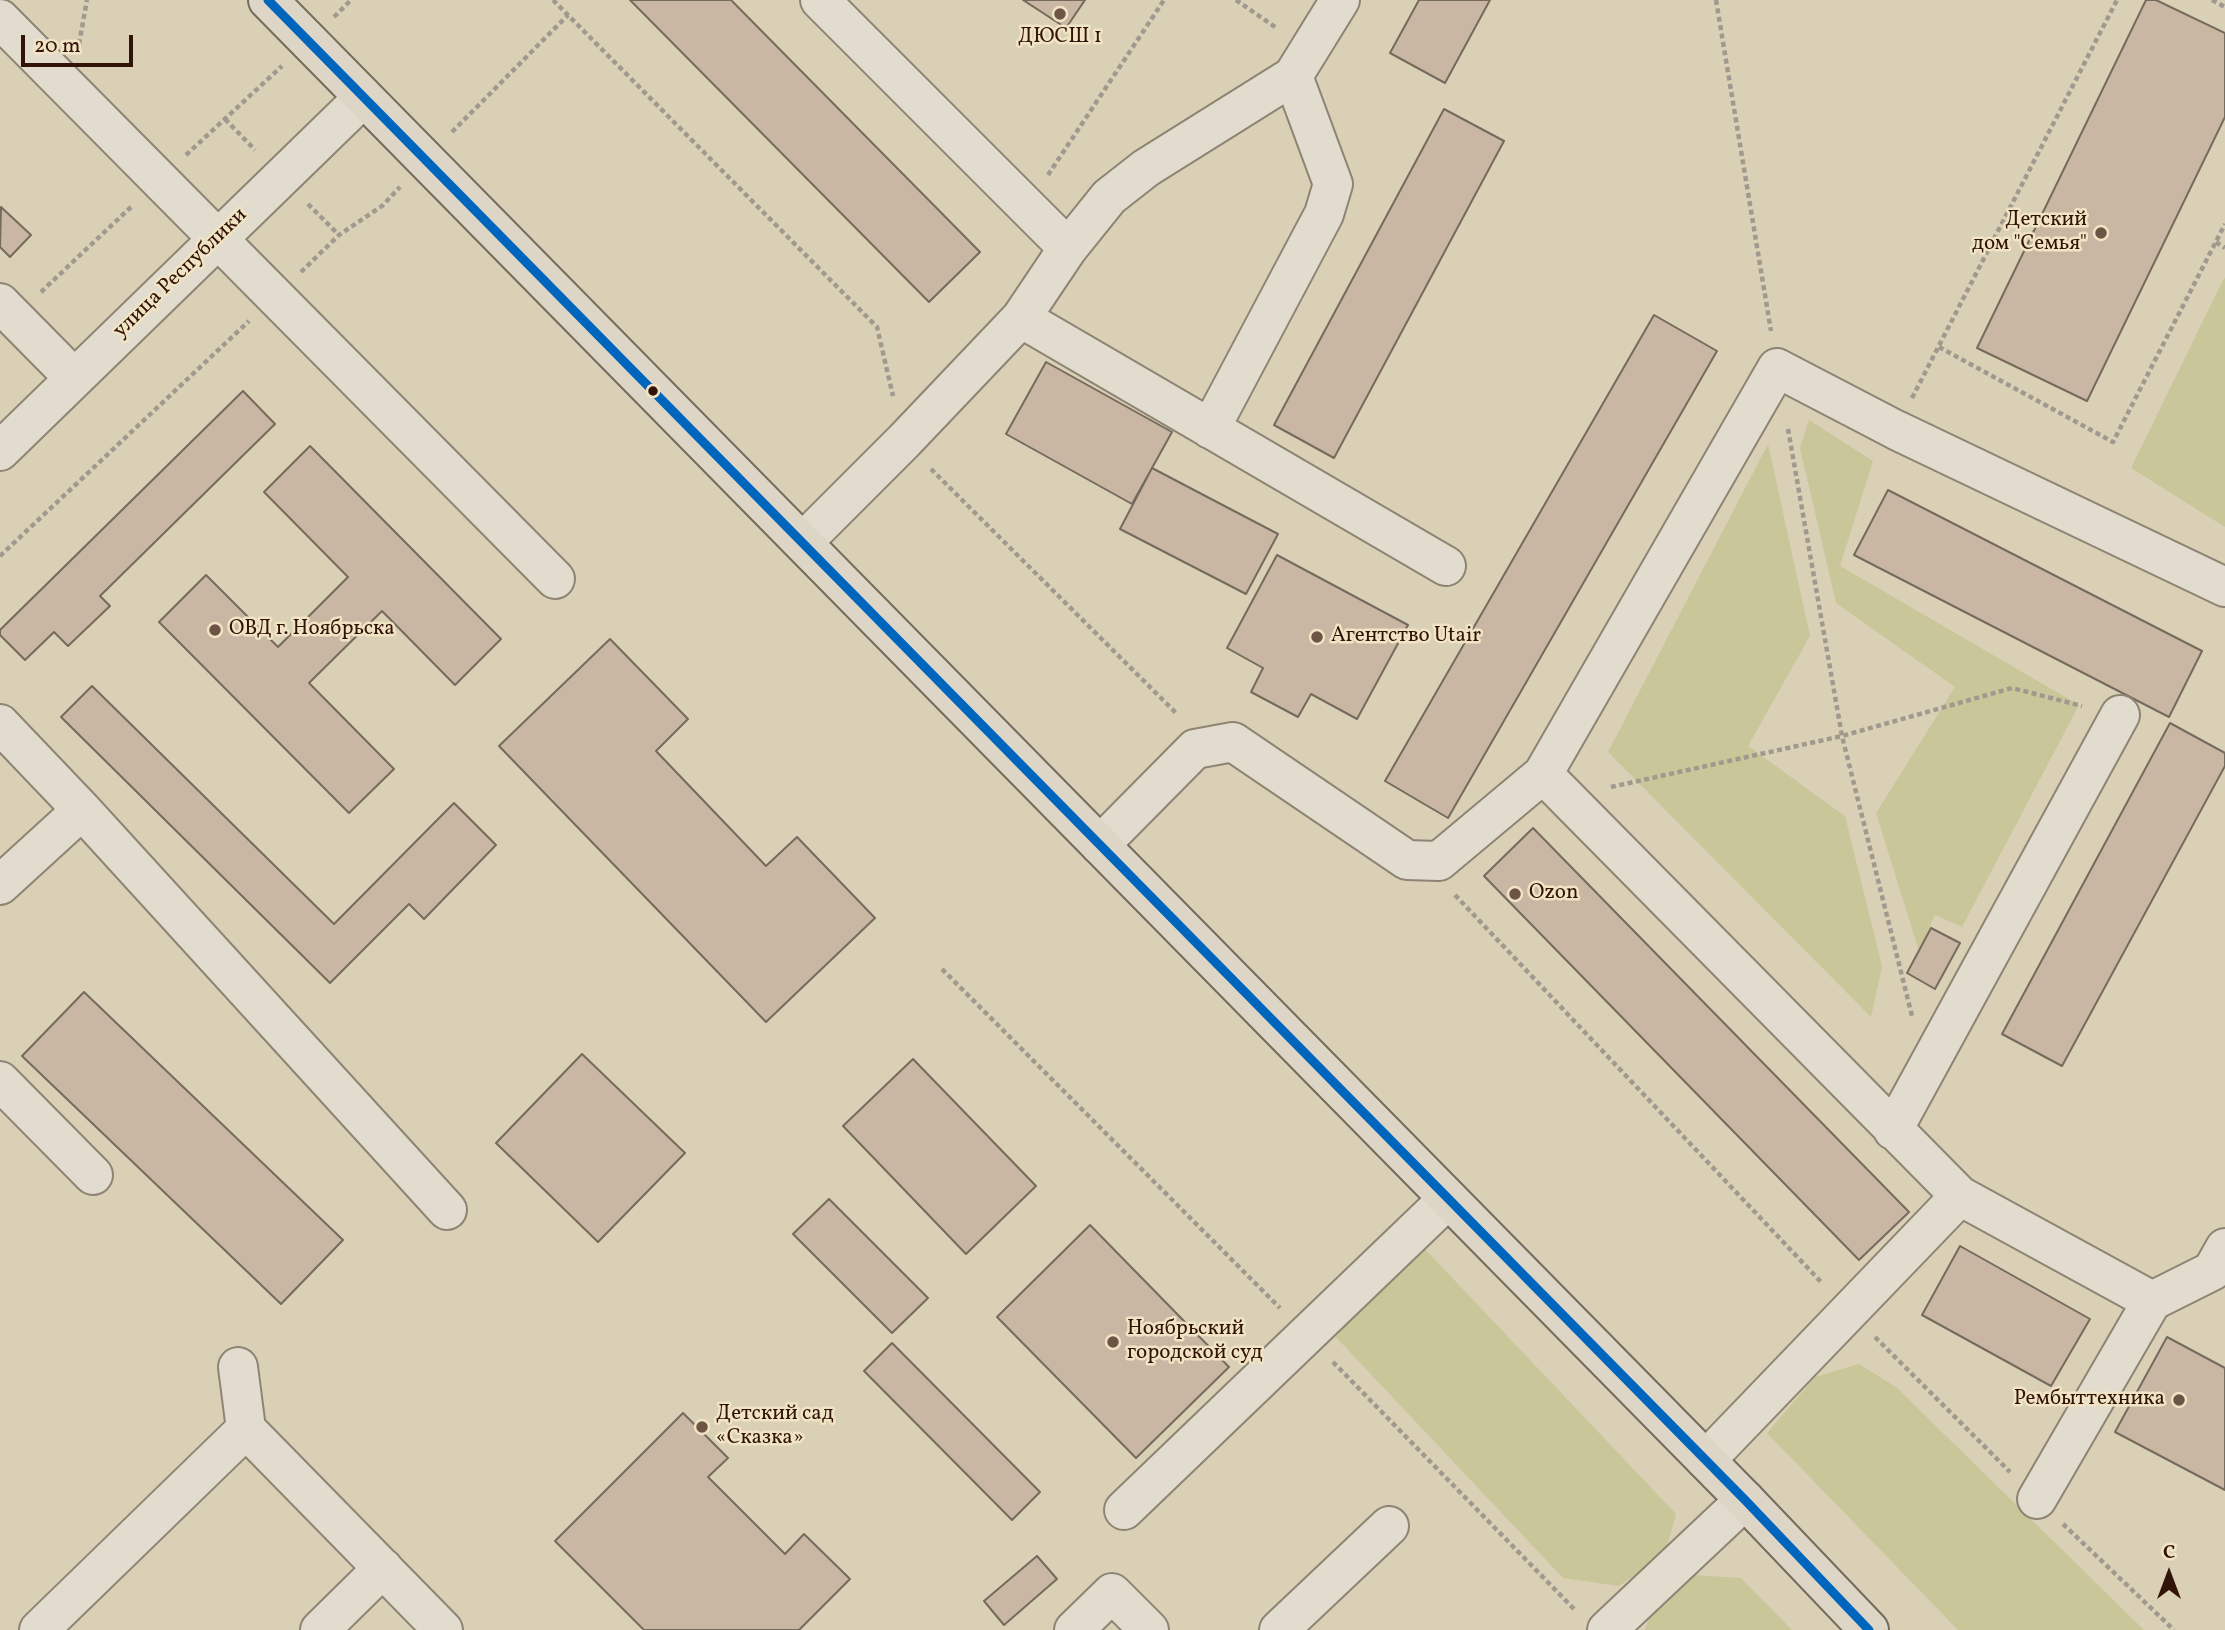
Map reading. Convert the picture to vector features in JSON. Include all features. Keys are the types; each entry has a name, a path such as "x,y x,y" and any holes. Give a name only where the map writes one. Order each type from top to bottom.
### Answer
{"main road":[{"path":"268,0 1706,1460 1869,1630"}],"street":[{"path":"820,0 1068,248"},
{"path":"803,542 1021,318 1068,248 1110,197 1146,168 1301,63 1339,0"},
{"path":"0,19 555,579"},
{"path":"1210,429 1324,214 1333,184 1301,63"},
{"name":"улица Республики","path":"0,451 363,98"},
{"path":"7,310 74,378"},
{"path":"1021,318 1446,566"},
{"path":"1100,845 1195,749 1233,743 1407,860 1439,861 1555,785 1777,368 1896,430 2225,587"},
{"path":"1893,1130 2120,715"},
{"path":"0,724 82,810 447,1210"},
{"path":"1555,785 1960,1196 2152,1301"},
{"path":"0,885 82,810"},
{"path":"0,1082 93,1175"},
{"path":"1706,1460 1960,1196"},
{"path":"1124,1510 1448,1199"},
{"path":"2037,1499 2152,1301 2212,1271 2225,1248"},
{"path":"238,1367 246,1429 443,1630"},
{"path":"39,1630 246,1429"},
{"path":"1596,1625 1745,1500"},
{"path":"1279,1630 1389,1526"},
{"path":"320,1630 383,1568"},
{"path":"1074,1630 1112,1593 1149,1630"}],"path":[{"path":"78,50 87,0"},
{"path":"346,5 351,0"},
{"path":"1026,208 1164,0"},
{"path":"1236,0 1301,63"},
{"path":"1716,0 1842,736 1925,1069"},
{"path":"1896,430 2117,0"},
{"path":"2212,0 2225,7"},
{"path":"481,103 568,15"},
{"path":"7,310 160,180 225,119"},
{"path":"1938,347 2113,442 2225,224"},
{"path":"0,556 339,236"},
{"path":"2216,242 2225,247"},
{"path":"1555,785 1842,736 2012,688 2120,715"},
{"path":"942,969 1596,1625"}],"shaded area":[{"path":"2225,278 2225,527 2131,468"},
{"path":"1809,420 1873,461 1840,566 2079,705 1962,927 1935,915 1919,951 1876,813 1955,687 1836,603 1800,448"},
{"path":"1768,444 1810,636 1748,746 1845,816 1882,966 1871,1017 1608,752"},
{"path":"1422,1246 1676,1514 1665,1554 1619,1586 1563,1578 1331,1332"},
{"path":"1859,1364 1896,1387 2144,1630 1958,1630 1767,1433 1815,1377"},
{"path":"1693,1575 1741,1578 1792,1630 1645,1630 1651,1611"}],"building":[{"path":"630,0 731,0 980,252 929,302"},
{"name":"ДЮСШ 1","path":"1023,0 1085,0 1066,28"},
{"path":"1419,0 1490,0 1445,83 1390,53"},
{"name":"Детский дом \"Семья\"","path":"2146,0 2156,0 2225,33 2225,117 2087,401 1977,348"},
{"path":"1444,109 1504,141 1334,458 1274,425"},
{"path":"1,207 31,235 10,257 0,247"},
{"path":"1654,315 1717,351 1448,818 1385,781"},
{"path":"1046,362 1172,432 1132,504 1006,434"},
{"path":"243,391 275,424 100,596 110,606 68,646 54,632 25,660 0,635 0,630"},
{"name":"ОВД г. Ноябрьска","path":"310,446 501,639 455,685 382,611 309,683 394,769 349,813 159,622 206,575 278,647 348,577 264,492"},
{"path":"1152,468 1278,534 1246,594 1120,529"},
{"path":"1888,490 2202,651 2169,717 1854,555"},
{"name":"Агентство Utair","path":"1277,555 1408,625 1357,719 1311,694 1298,717 1251,692 1263,668 1227,648"},
{"path":"610,639 688,719 656,751 766,866 797,837 875,918 766,1022 499,746"},
{"path":"92,686 334,924 454,803 496,845 424,919 409,904 330,983 61,717"},
{"path":"2170,723 2225,753 2225,766 2062,1066 2002,1034"},
{"path":"1533,828 1909,1212 1859,1260 1484,876"},
{"path":"1931,928 1960,943 1935,989 1907,973"},
{"path":"84,992 343,1240 281,1304 22,1056"},
{"path":"582,1054 685,1153 598,1242 496,1143"},
{"path":"913,1059 1036,1186 966,1254 843,1126"},
{"path":"829,1199 928,1298 892,1333 793,1234"},
{"name":"Ноябрьский городской суд","path":"1090,1225 1229,1367 1136,1458 997,1317"},
{"path":"1960,1246 2090,1319 2051,1386 1922,1315"},
{"name":"Рембыттехника","path":"2167,1337 2225,1368 2225,1490 2115,1432"},
{"path":"892,1343 1040,1492 1012,1520 864,1371"},
{"path":"683,1413 728,1458 708,1477 785,1554 804,1534 850,1579 799,1630 644,1630 555,1541"},
{"path":"1037,1556 1057,1579 1004,1625 984,1601"}],"transit line":[{"path":"268,0 1745,1500 1869,1630"}],"place":[{"name":"ДЮСШ 1","path":"1060,14"},
{"name":"Детский дом \"Семья\"","path":"2101,233"},
{"name":"ОВД г. Ноябрьска","path":"215,630"},
{"name":"Агентство Utair","path":"1317,637"},
{"name":"Ozon","path":"1515,894"},
{"name":"Ноябрьский городской суд","path":"1113,1342"},
{"name":"Рембыттехника","path":"2179,1400"},
{"name":"Детский сад «Сказка»","path":"702,1427"}]}
